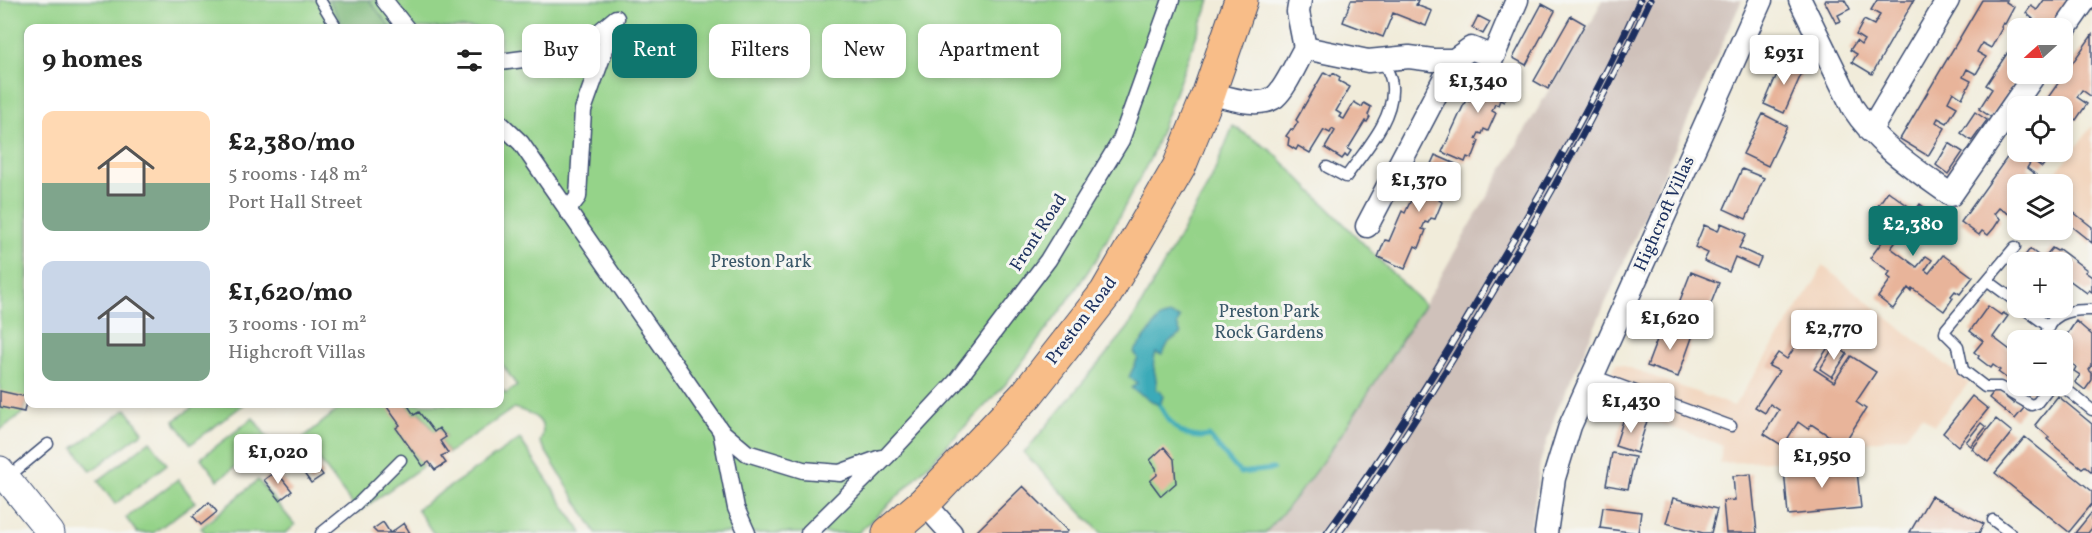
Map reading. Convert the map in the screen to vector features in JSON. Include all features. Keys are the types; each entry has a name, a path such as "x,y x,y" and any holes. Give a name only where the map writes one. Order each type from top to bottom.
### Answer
{"highway":[{"name":"Preston Road","path":"889,533 924,503 1027,394 1106,293 1179,167 1209,93 1241,0"}],"street":[{"path":"384,0 403,24"},
{"name":"Front Road","path":"809,533 887,456 956,383 1048,260 1121,140 1171,0"},
{"path":"1209,93 1256,101 1276,96 1305,48 1298,12 1300,0"},
{"path":"1367,226 1454,60 1471,48 1493,57 1517,0"},
{"name":"Highcroft Villas","path":"1546,533 1550,498 1570,426 1761,0"},
{"path":"1800,0 1852,108 1888,149 1951,195 2028,84"},
{"path":"1870,131 1948,0"},
{"path":"2072,18 2085,0"},
{"path":"504,61 554,55 587,42 616,18 583,110 578,197 567,211"},
{"path":"1305,48 1352,59 1383,61 1409,57 1454,60"},
{"name":"Front Road","path":"504,127 520,143 721,431 747,453 802,470 840,473 887,456"},
{"name":"Front Road","path":"721,431 736,508 747,533"},
{"path":"3,474 51,533"},
{"path":"924,503 951,533"}],"lane":[{"path":"320,0 335,24"},
{"path":"1328,167 1347,177 1389,109 1392,85 1383,61"},
{"path":"2007,391 2001,387 1985,387 1964,370 1958,346 1947,336 1946,329 2014,247"},
{"path":"1988,281 2007,295"},
{"path":"2047,330 2048,326 2063,312 2092,310"},
{"path":"2037,318 2048,326"},
{"path":"1592,375 1731,426"},
{"path":"2073,395 2092,410"},
{"path":"2016,396 2031,405 2037,403 2042,396"},
{"path":"3,474 48,444"},
{"path":"321,533 357,504 401,460"},
{"path":"1993,520 2010,533"}],"shaded area":[{"path":"1602,0 1742,0 1556,413 1540,463 1530,533 1265,533 1284,513 1318,469 1424,305 1547,93 1592,21"},
{"path":"2092,126 2092,246 2073,230 2073,174 2055,174 2064,162 2073,162 2073,150"},
{"path":"1822,265 1969,383 1934,425 1922,416 1905,436 1823,449 1824,459 1720,463 1722,445 1598,402 1616,363 1734,406 1817,278"}],"green space":[{"name":"Preston Park","path":"0,0 1210,0 1151,157 1097,258 1005,385 903,491 858,533 596,533 540,442 543,428 533,415 514,408 448,453 440,441 446,437 440,428 434,432 420,412 414,415 410,408 504,408 504,393 517,386 504,367 504,24 24,24 24,412 0,430"},
{"path":"329,0 369,0 388,24 343,24"},
{"name":"Preston Park Rock Gardens","path":"1233,126 1272,151 1424,305 1330,451 1288,507 1265,533 1101,533 1024,453 1128,328 1211,180"},
{"path":"192,408 239,408 191,444 174,421"},
{"path":"340,408 389,408 400,425 396,428 423,466 358,512 303,438"},
{"path":"126,409 143,432 91,471 74,448"},
{"path":"253,418 270,441 218,480 201,458"},
{"path":"520,439 582,533 433,533 417,509"},
{"path":"150,441 167,464 115,504 98,481"},
{"path":"178,479 195,502 153,533 137,533 126,518"},
{"path":"258,480 295,525 286,533 206,533 201,528"}],"water":[{"path":"1170,315 1180,318 1177,325 1181,334 1169,342 1162,355 1156,353 1154,358 1156,390 1160,391 1163,396 1160,406 1131,388 1137,383 1129,377 1138,358 1134,352 1160,318"}],"building":[{"path":"1351,0 1418,0 1416,5 1432,11 1426,26 1393,13 1383,37 1343,22"},
{"path":"1826,0 1845,0 1850,9 1838,15 1841,21 1836,23"},
{"path":"1877,0 1914,0 1872,74 1852,62 1857,54 1850,50 1856,41 1861,45 1864,40 1856,35 1864,20 1874,25 1880,15 1871,10"},
{"path":"1982,0 2007,0 2006,2 2014,7 1991,48 1982,43 1977,52 1986,57 1976,74 1967,69 1963,77 1971,81 1962,98 1953,92 1948,102 1957,107 1947,123 1938,118 1936,122 1945,128 1928,156 1900,139"},
{"path":"2044,0 2073,0 2060,18 2032,18 2026,13 2031,6 2037,10"},
{"path":"1542,4 1555,11 1526,65 1513,58"},
{"path":"1478,16 1490,22 1483,34 1472,28"},
{"path":"1571,16 1585,24 1548,89 1534,81"},
{"path":"2092,35 2092,97 2082,90 2077,97 2087,104 2076,120 2073,118 2073,96 2049,96 2057,84 2073,84 2073,62"},
{"path":"2007,54 2007,84 2014,84 1991,117 1979,109 1992,89 1986,85"},
{"path":"1784,58 1804,68 1784,113 1764,104"},
{"path":"1488,65 1511,76 1508,82 1512,84 1504,102 1500,100 1498,105 1495,104 1492,111 1496,113 1488,131 1484,129 1482,134 1479,133 1476,139 1479,141 1472,159 1467,157 1465,162 1442,152 1466,100 1469,101 1472,94 1475,95 1478,88 1475,86 1482,71 1484,72"},
{"path":"1324,72 1340,77 1339,81 1350,87 1336,111 1341,114 1339,117 1344,119 1354,102 1362,107 1364,103 1371,107 1368,115 1370,117 1367,122 1365,121 1348,149 1351,151 1347,157 1345,155 1342,159 1325,148 1335,131 1332,129 1330,133 1324,130 1310,153 1298,146 1296,150 1288,145 1289,138 1286,136 1298,122 1296,120"},
{"path":"1975,112 1987,120 1972,141 1961,133"},
{"path":"1763,114 1787,126 1768,166 1743,154"},
{"path":"1949,143 1963,152 1948,174 1936,165"},
{"path":"1435,155 1458,165 1455,172 1459,173 1451,191 1447,189 1445,194 1442,193 1439,200 1442,202 1435,219 1431,218 1428,223 1425,222 1422,229 1426,230 1419,248 1415,246 1405,269 1378,257 1385,240 1389,241 1402,211 1405,213 1419,183 1422,184"},
{"path":"2007,157 2007,162 2031,162 2027,168 2035,174 2007,174 2007,213 1999,208 1994,214 2000,219 1988,235 1982,231 1979,235 1961,222"},
{"path":"2035,162 2046,162 2042,167"},
{"path":"1742,169 1764,178 1746,219 1724,209"},
{"path":"1888,191 1915,211 1920,204 1939,218 1923,240 1912,232 1906,239 1901,235 1891,248 1917,267 1926,256 1932,260 1925,270 1929,273 1943,255 1973,277 1960,294 1955,291 1944,311 1912,288 1911,291 1908,288 1893,309 1878,297 1891,279 1887,276 1890,272 1870,258 1882,242 1871,234 1884,217 1875,210"},
{"path":"2073,212 2092,227 2092,243 2073,228"},
{"path":"1721,223 1746,234 1739,248 1761,258 1757,267 1735,257 1729,272 1704,261 1708,253 1695,247 1704,225 1718,231"},
{"path":"2052,248 2063,252 2049,252"},
{"path":"2073,260 2092,277 2092,292 2089,290 2087,293 2073,283"},
{"path":"1691,272 1719,283 1703,324 1675,313"},
{"path":"1988,306 2001,315 2003,313 2007,315 1993,337 2007,348 2007,379 1993,365 1991,368 1978,358 1979,356 1974,352 1983,341 1970,331"},
{"path":"2076,321 2092,335 2092,366 2089,370 2092,373 2092,380 2085,390 2075,382 2080,375 2074,371 2076,367 2073,364 2073,330 2070,330"},
{"path":"1663,324 1693,335 1678,377 1647,366"},
{"path":"1807,328 1831,343 1814,369 1834,382 1851,356 1876,372 1856,402 1866,409 1843,445 1811,424 1808,429 1798,422 1783,446 1764,434 1779,410 1770,404 1765,413 1755,407 1779,371 1769,366 1778,353 1787,359"},
{"path":"1835,345 1847,354 1832,377 1820,369"},
{"path":"1996,389 2014,404 2016,401 2024,408 2015,419 1989,398"},
{"path":"0,391 24,396 24,412 0,407"},
{"path":"1972,396 1988,409 1958,446 1943,433"},
{"path":"2058,396 2092,424 2092,472 2085,466 2082,468 2058,449 2047,439 2049,437 2035,425"},
{"path":"388,408 410,408 414,415 419,412 434,432 439,428 446,437 440,441 448,453 441,456 446,463 435,470 429,462 423,466 396,428 400,425"},
{"path":"1625,415 1647,421 1637,453 1615,446"},
{"path":"1996,419 2012,432 1988,462 1972,449"},
{"path":"1981,423 1986,427 1971,446 1966,442"},
{"path":"2025,437 2092,491 2092,504 2069,532 1995,473"},
{"path":"1164,447 1174,459 1176,483 1161,496 1150,481 1157,475 1156,468 1150,460"},
{"path":"303,449 323,475 311,483 292,457"},
{"path":"1612,453 1635,457 1628,489 1606,485"},
{"path":"1856,462 1861,508 1788,515 1784,469"},
{"path":"276,471 292,491 280,500 264,480"},
{"path":"1751,474 1757,533 1726,533 1723,501 1735,500 1733,476"},
{"path":"1023,486 1068,531 1066,533 975,533"},
{"path":"1931,496 1984,524 1979,533 1910,532"},
{"path":"1673,498 1717,509 1711,533 1666,523"},
{"path":"209,502 217,512 201,525 193,516"},
{"path":"1603,507 1641,512 1638,533 1600,528"},
{"path":"2092,512 2092,528 2088,533 2075,533"},
{"path":"383,522 390,533 377,533 373,529"},
{"path":"404,523 410,533 390,533"}],"waterway":[{"path":"1160,406 1174,426 1185,434 1209,436 1240,473 1273,469"}],"railway":[{"path":"1327,533 1436,370 1535,203 1608,69 1640,0"},
{"path":"1339,533 1419,414 1514,256 1595,112 1650,0"}]}
